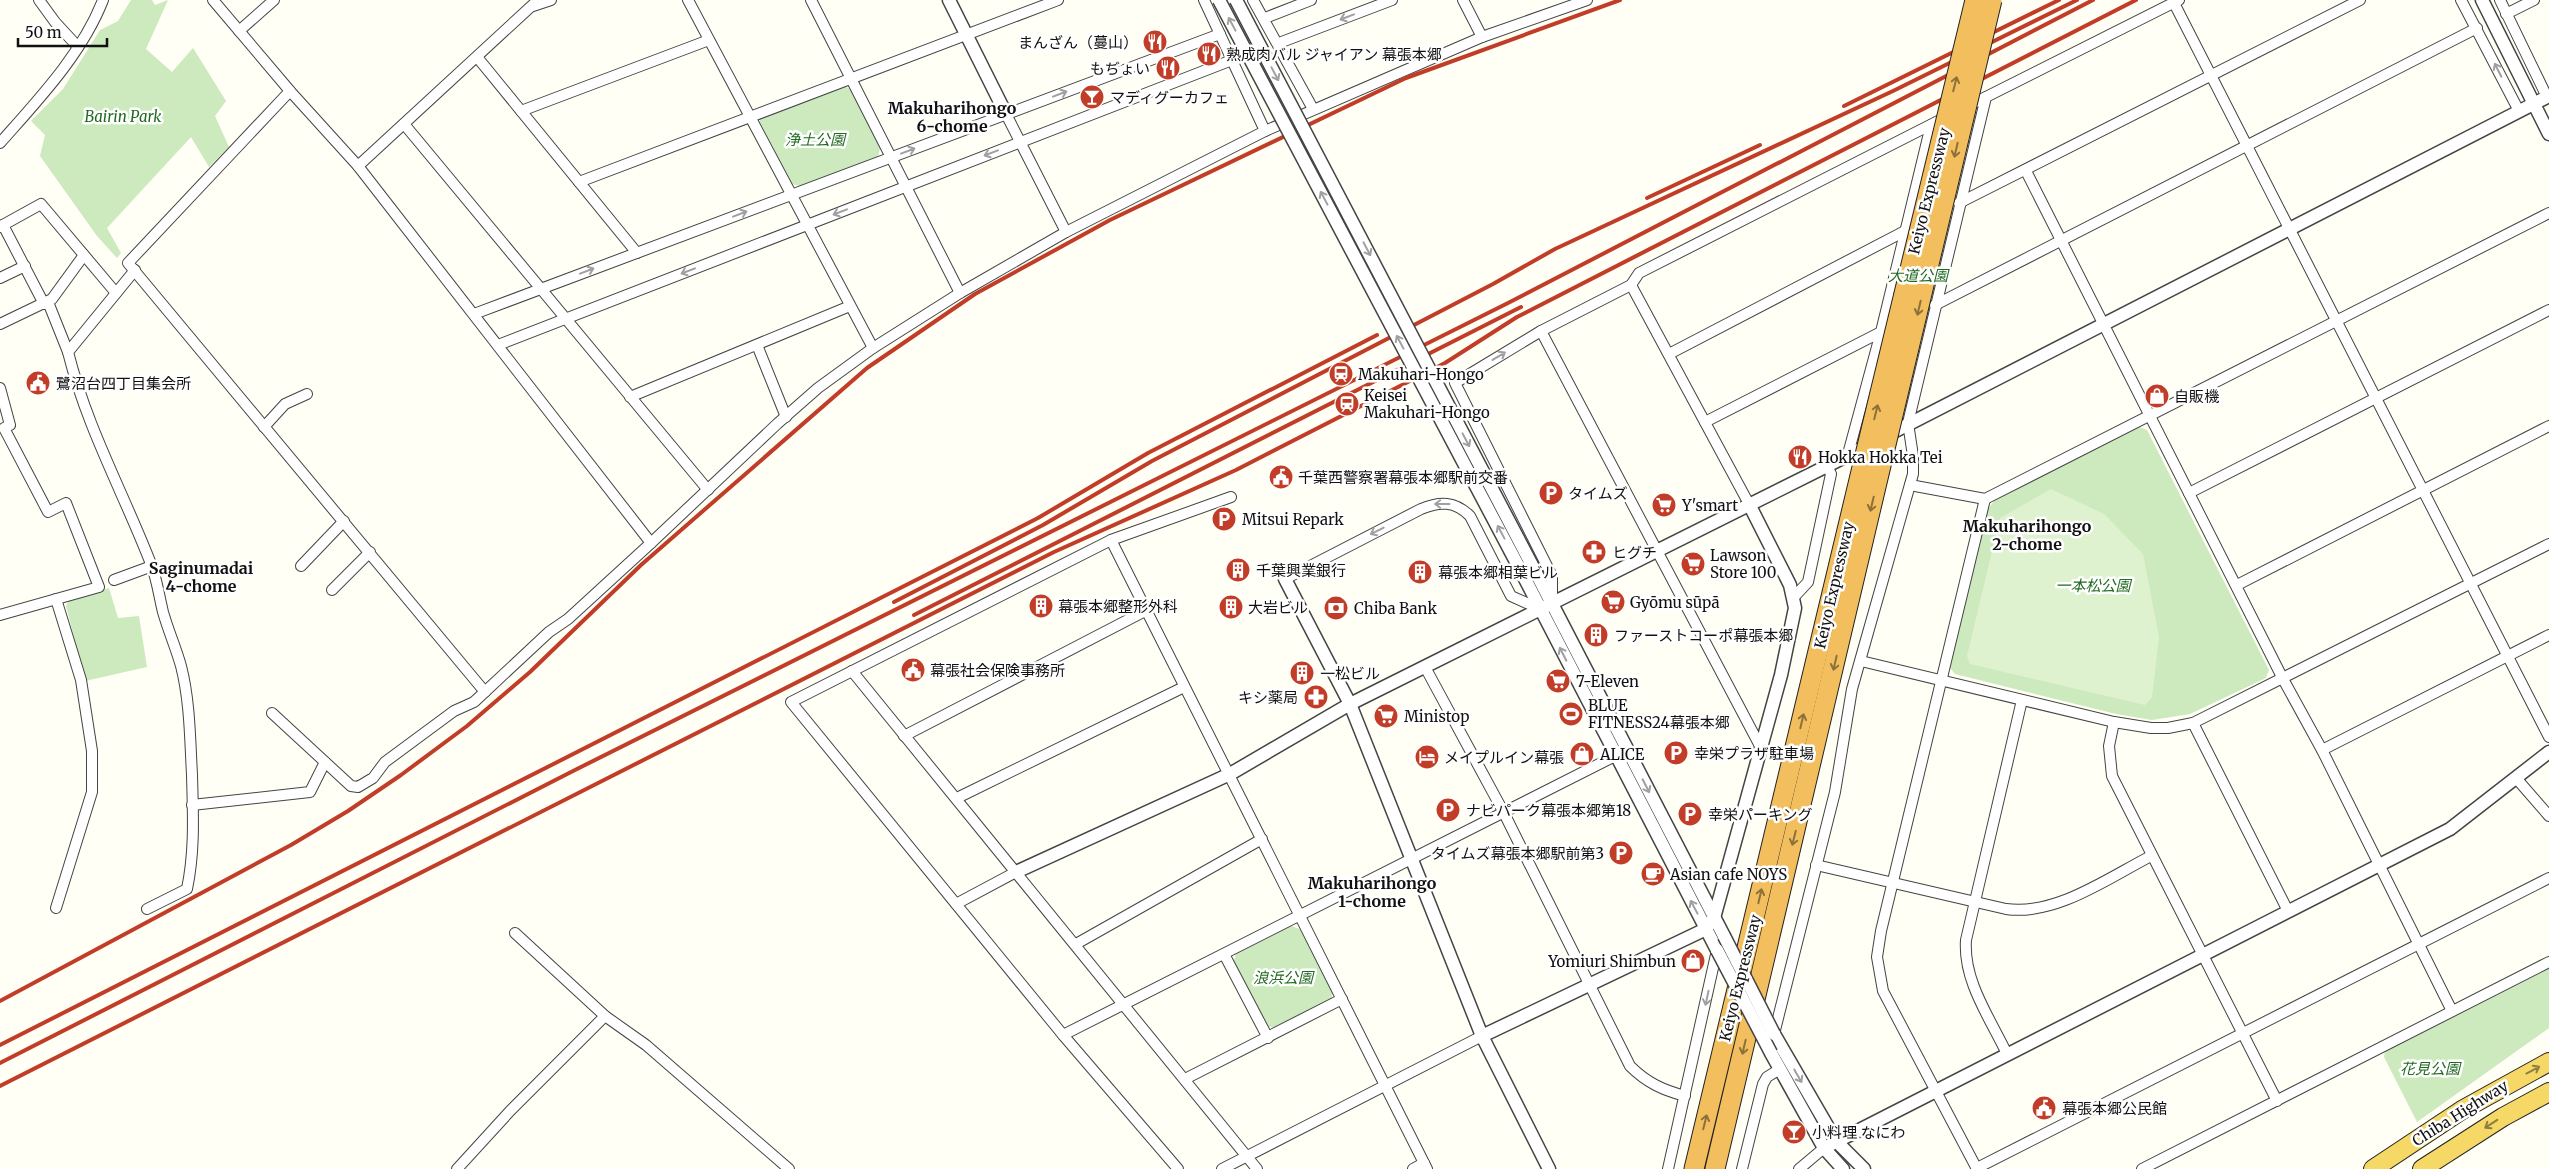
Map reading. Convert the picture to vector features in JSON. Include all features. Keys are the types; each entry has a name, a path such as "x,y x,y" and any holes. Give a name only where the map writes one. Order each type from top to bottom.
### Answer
{"highway":[{"name":"Keiyo Expressway","path":"1694,1169 1856,457 1975,0"},
{"name":"Keiyo Expressway","path":"1715,1169 1992,0"},
{"name":"Chiba Highway","path":"2373,1169 2462,1110 2549,1062"},
{"name":"Chiba Highway","path":"2422,1169 2503,1117 2549,1092"}],"street":[{"path":"39,0 55,22 78,47"},
{"path":"0,143 78,47 91,28 103,0"},
{"path":"214,0 290,91 358,166 651,543"},
{"path":"238,31 274,0"},
{"path":"358,166 536,3 550,0"},
{"path":"688,0 873,348"},
{"path":"811,0 960,293"},
{"path":"949,0 1066,232"},
{"path":"579,182 1058,0"},
{"path":"1204,0 1265,130"},
{"path":"1219,0 1529,572"},
{"path":"1236,0 1546,606 1724,936 1774,1034 1836,1141 1864,1169"},
{"path":"1253,0 1279,43 1314,110"},
{"path":"1265,18 1311,0"},
{"path":"1279,43 1392,0"},
{"path":"1463,0 1482,37"},
{"path":"272,713 351,786 358,787 373,778 385,762 446,716 474,702 549,632 568,619 818,388 873,348 960,293 1066,232 1265,130 1482,37 1587,0"},
{"path":"1959,203 2026,171 2360,0"},
{"path":"2461,0 2519,111"},
{"path":"2482,0 2549,134"},
{"path":"956,904 1016,872 1230,774 1350,704 1749,504 1827,466 1856,457 1908,423 2548,96 2500,0"},
{"path":"2506,14 2534,0"},
{"path":"1843,1169 1824,1148 1780,1070 1615,756 1546,606 1552,576 1455,383 1541,331 1631,285 1639,273 2176,1 2211,76 2374,398 2506,657 2549,737"},
{"path":"1935,305 2477,28"},
{"path":"474,314 1220,34"},
{"path":"520,111 709,40"},
{"path":"478,57 637,253"},
{"path":"498,345 1232,60"},
{"path":"290,91 128,263 485,692"},
{"path":"1774,1034 1835,792 1852,689 1910,485 1913,456 1908,423 1959,203 1986,97"},
{"path":"404,124 708,490"},
{"path":"1856,457 1881,332 1931,125"},
{"path":"2026,171 2149,416 2322,750 2452,1011"},
{"path":"116,292 41,204 2,226 46,303 68,352 79,394 108,468 152,566 163,613 181,666 186,695 192,805 192,863 187,888 147,909"},
{"path":"1910,485 1985,499 2549,213"},
{"path":"1668,354 1905,232"},
{"path":"0,324 46,303 84,255"},
{"path":"0,278 25,266"},
{"path":"68,352 134,270"},
{"path":"1222,1169 1384,1084 1588,984 1706,929 1714,918 1781,675 1795,608 1794,597 1749,504 1631,285"},
{"path":"630,397 850,306"},
{"path":"2189,493 2549,310"},
{"path":"1541,331 1655,551 1760,746"},
{"path":"1705,422 1881,332"},
{"path":"757,345 786,417"},
{"path":"0,388 10,425 4,428 48,512 66,503 99,587 0,615"},
{"path":"264,426 284,404 307,394"},
{"path":"2237,585 2549,426"},
{"path":"1794,597 1808,582 1831,474 1827,466"},
{"path":"1178,1169 1063,1035 791,702 1111,540 1230,498"},
{"path":"1985,499 1878,944 1883,991 1977,1169 2549,878"},
{"path":"1546,606 1511,596 1470,516 1452,504 1437,502 1285,579 1350,704 1410,860 1482,1036 1549,1169"},
{"path":"301,566 344,521"},
{"path":"1111,540 1425,1166 1413,1169"},
{"path":"1861,661 2114,722 2151,728 2168,728 2193,722 2284,679 2549,544"},
{"path":"332,590 370,552"},
{"path":"114,580 152,566"},
{"path":"56,599 81,680 92,751 92,792 56,908"},
{"path":"904,736 1147,610"},
{"path":"2322,750 2549,636"},
{"path":"1425,667 1504,813 1630,1066 1642,1079 1657,1088 1685,1096"},
{"path":"852,671 1186,1079 1257,1169"},
{"path":"957,798 1184,687"},
{"path":"2007,1054 1970,980 1966,962 1966,940 2022,700"},
{"path":"2114,722 2109,746 2112,776 2277,1101"},
{"path":"2193,722 2288,911"},
{"path":"1799,1169 1824,1148 1836,1141 2450,829 2549,752"},
{"path":"1063,1035 1615,756"},
{"path":"192,805 310,792 325,762"},
{"path":"2516,778 2549,816"},
{"path":"1076,944 1262,839"},
{"path":"1816,864 2016,910 2050,907 2151,856"},
{"path":"515,933 605,1016 646,1045 789,1169"},
{"path":"1668,1169 1717,950"},
{"path":"1224,954 1268,1038"},
{"path":"2142,1169 2549,962"},
{"path":"1186,1079 1342,999"},
{"path":"457,1169 510,1111 605,1016"},
{"path":"1742,1169 1763,1084 1768,1077 1780,1070"}],"green space":[{"name":"Bairin Park","path":"131,0 152,0 155,5 168,0 146,49 172,72 193,48 226,101 215,116 229,147 209,167 191,137 107,228 121,253 117,258 97,236 40,156 45,135 31,121 63,89 100,30 118,21"},
{"name":"浄土公園","path":"843,86 851,89 880,148 878,158 801,186 791,184 758,125 761,117"},
{"name":"一本松公園","path":"2139,427 2147,430 2269,670 2266,678 2190,714 2152,720 2116,714 1955,674 1950,668 1988,509 1994,501"},
{"path":"2051,489 2104,514 2143,554 2159,637 2152,697 2145,705 1970,664 1967,656 2000,518"},
{"path":"109,588 118,618 139,616 147,667 85,681 66,606 69,600"},
{"name":"浪浜公園","path":"1291,926 1300,929 1333,991 1331,1000 1276,1028 1266,1026 1233,963 1236,954"},
{"name":"花見公園","path":"2549,968 2549,1028 2417,1122 2384,1057 2385,1051"}],"railway":[{"path":"0,1001 291,845 348,811 401,775 467,726 530,672 641,565 867,368 975,294 1110,220 1406,78 1620,0"},
{"path":"1844,106 2059,0"},
{"path":"894,602 1043,525 1152,461 1493,284 1555,249 1893,91 2077,0"},
{"path":"0,1063 575,770 1508,303 2093,0"},
{"path":"0,1086 1054,552 1236,470 1445,363 1517,317 2136,0"},
{"path":"1647,198 1760,145"},
{"path":"914,615 1521,307"},
{"path":"0,1045 1038,518 1148,453 1377,335"}],"place":[{"name":"まんざん（蔓山）","path":"1155,42"},
{"name":"熟成肉バル ジャイアン 幕張本郷","path":"1209,54"},
{"name":"もぢょい","path":"1168,68"},
{"name":"マディグーカフェ","path":"1092,97"},
{"name":"Makuhari-Hongo","path":"1341,374"},
{"name":"鷺沼台四丁目集会所","path":"38,383"},
{"name":"自販機","path":"2157,396"},
{"name":"Keisei Makuhari-Hongo","path":"1347,404"},
{"name":"Hokka Hokka Tei","path":"1800,457"},
{"name":"千葉西警察署幕張本郷駅前交番","path":"1281,477"},
{"name":"タイムズ","path":"1551,493"},
{"name":"Y'smart","path":"1664,505"},
{"name":"Mitsui Repark","path":"1224,519"},
{"name":"ヒグチ","path":"1594,552"},
{"name":"Lawson Store 100","path":"1693,564"},
{"name":"千葉興業銀行","path":"1238,570"},
{"name":"幕張本郷相葉ビル","path":"1420,572"},
{"name":"Gyōmu sūpā","path":"1613,602"},
{"name":"幕張本郷整形外科","path":"1041,606"},
{"name":"大岩ビル","path":"1231,607"},
{"name":"Chiba Bank","path":"1336,608"},
{"name":"ファーストコーポ幕張本郷","path":"1596,635"},
{"name":"幕張社会保険事務所","path":"913,670"},
{"name":"一松ビル","path":"1302,673"},
{"name":"7-Eleven","path":"1558,681"},
{"name":"キシ薬局","path":"1316,697"},
{"name":"BLUE FITNESS24幕張本郷","path":"1571,714"},
{"name":"Ministop","path":"1386,716"},
{"name":"幸栄プラザ駐車場","path":"1676,753"},
{"name":"ALICE","path":"1582,754"},
{"name":"メイプルイン幕張","path":"1427,757"},
{"name":"ナビパーク幕張本郷第18","path":"1448,810"},
{"name":"幸栄パーキング","path":"1690,814"},
{"name":"タイムズ幕張本郷駅前第3","path":"1621,853"},
{"name":"Asian cafe NOYS","path":"1653,874"},
{"name":"Yomiuri Shimbun","path":"1693,961"},
{"name":"幕張本郷公民館","path":"2044,1108"},
{"name":"小料理 なにわ","path":"1794,1132"}],"district":[{"name":"Makuharihongo 6-chome","path":"952,117"},
{"name":"Makuharihongo 2-chome","path":"2027,535"},
{"name":"Saginumadai 4-chome","path":"201,577"},
{"name":"Makuharihongo 1-chome","path":"1372,892"}],"park label":[{"name":"大道公園","path":"1918,275"}]}
